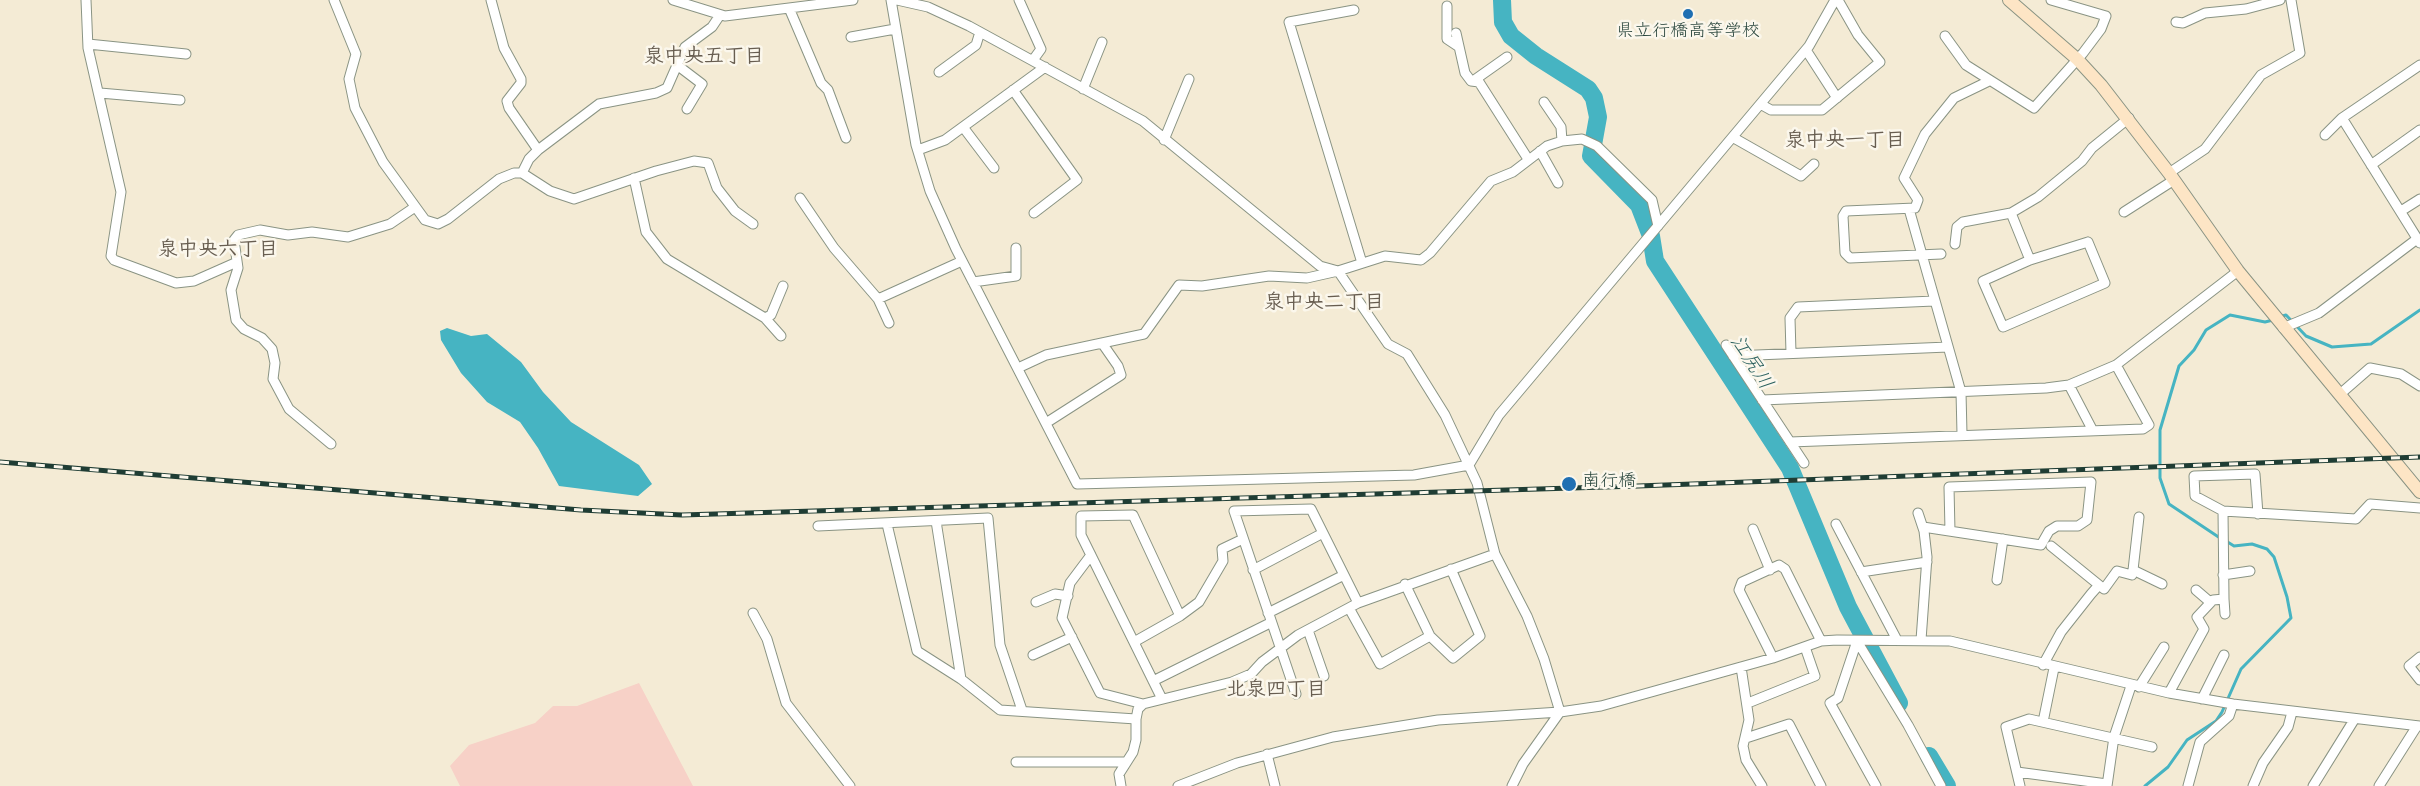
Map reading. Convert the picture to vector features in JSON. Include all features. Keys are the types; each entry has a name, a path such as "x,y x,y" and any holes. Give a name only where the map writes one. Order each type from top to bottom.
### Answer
{"street":[{"path":"86,0 88,44 121,192 111,256 114,260 176,284 194,281 237,262"},
{"path":"334,0 356,54 349,79 355,108 383,162 425,220 438,224 448,219 499,179 522,173 550,192 574,199 680,164 705,161 711,167 715,185 735,212 753,224"},
{"path":"491,0 504,48 521,79 521,83 507,101 509,108 538,150"},
{"path":"674,0 720,15 853,0"},
{"path":"891,0 918,150 930,191 962,261 1077,484 1414,476 1469,465"},
{"path":"897,0 928,7 980,32 1143,121 1320,266 1338,272 1388,344 1407,354 1432,391 1477,483 1496,554 1527,616 1544,659 1560,712"},
{"path":"1019,0 1041,49 1033,60"},
{"path":"1469,465 1486,432 1806,50 1836,0 1858,35 1880,62 1822,110 1772,110 1762,105"},
{"path":"2009,0 2077,59 2129,118 2238,271 2420,492"},
{"path":"1945,36 1966,65 2034,108 2101,29 2106,16 2051,0"},
{"path":"2176,22 2183,23 2205,13 2246,9 2280,0"},
{"path":"2124,212 2205,149 2260,75 2300,53 2291,0"},
{"path":"1447,6 1447,39 1459,47"},
{"path":"789,8 821,83 828,90 846,138"},
{"path":"1354,10 1289,22 1362,263"},
{"path":"522,173 529,159 538,150 599,104 663,90 670,85 685,47 712,27 720,15"},
{"path":"851,37 895,29"},
{"path":"939,72 976,45 980,32"},
{"path":"1456,33 1465,73 1473,81 1479,82 1528,159"},
{"path":"1083,89 1102,42"},
{"path":"88,44 186,54"},
{"path":"1806,50 1837,98"},
{"path":"1473,81 1507,57"},
{"path":"677,65 702,84 687,109"},
{"path":"2325,135 2342,118 2420,65"},
{"path":"918,150 945,140 1045,67"},
{"path":"1164,140 1189,79"},
{"path":"1941,254 1850,258 1845,253 1843,216 1846,211 1915,208 1918,200 1904,178 1926,134 1954,98 1989,81"},
{"path":"1012,90 1077,180 1034,213"},
{"path":"100,93 180,100"},
{"path":"1544,102 1561,127 1562,141"},
{"path":"1955,244 1957,227 1963,222 2011,213 2038,197 2073,169 2092,148 2129,118"},
{"path":"2283,328 2319,313 2418,241 2342,118"},
{"path":"963,127 994,168"},
{"path":"2371,165 2420,130"},
{"path":"1734,138 1801,176 1814,164"},
{"path":"1018,368 1046,355 1144,334 1179,285 1202,286 1269,276 1307,278 1338,272 1385,256 1399,255 1414,260 1425,258 1491,181 1513,172 1528,159 1562,141 1582,139 1597,146 1652,200 1658,226"},
{"path":"1540,152 1558,183"},
{"path":"634,178 646,232 667,259 765,318 781,336"},
{"path":"800,198 834,248 878,299 889,323"},
{"path":"2401,212 2420,199"},
{"path":"331,444 289,409 273,379 275,363 272,349 262,338 244,329 236,320 231,290 237,276 237,262 233,246 238,235 260,230 288,236 312,231 348,237 390,224 415,207"},
{"path":"1909,209 1960,392 1962,434"},
{"path":"2011,213 2030,260"},
{"path":"2088,242 2105,283 2003,327 1983,281 2030,260 2088,242"},
{"path":"973,282 1016,276 1016,248"},
{"path":"878,299 962,261"},
{"path":"1762,400 2069,385 2116,365 2238,271"},
{"path":"765,318 771,315 783,286"},
{"path":"1791,353 1790,318 1798,307 1934,301"},
{"path":"1046,423 1121,375 1118,366 1102,343"},
{"path":"1726,345 1804,464"},
{"path":"1733,356 1948,348"},
{"path":"1790,442 2143,429 2149,425 2116,365"},
{"path":"2339,395 2370,368 2401,374 2420,386"},
{"path":"2069,385 2093,430"},
{"path":"2258,514 2254,474 2194,476 2195,496 2223,511 2258,514 2356,519 2370,504 2420,508"},
{"path":"1923,527 2041,545 2049,531 2057,526 2078,526 2087,519 2091,482 1949,487 1950,531"},
{"path":"1296,694 1234,511 1311,509 1358,603"},
{"path":"2223,511 2225,614"},
{"path":"1918,513 1923,527 1927,562 1921,640"},
{"path":"1162,699 1081,535 1081,516 1133,515 1180,616"},
{"path":"2051,546 2104,589 2117,571 2132,575 2139,517"},
{"path":"818,526 988,518 1000,645 1022,710"},
{"path":"936,521 961,679"},
{"path":"887,524 917,651 961,679 1000,710 1136,719"},
{"path":"1836,524 1897,640"},
{"path":"1753,529 1770,570"},
{"path":"1253,570 1323,533"},
{"path":"1134,642 1180,616 1199,602 1223,561 1222,549 1243,538"},
{"path":"1997,580 2003,539"},
{"path":"1091,555 1070,583 1062,618 1100,693 1143,704 1232,682 1251,674 1280,648 1358,603 1405,584 1496,554"},
{"path":"1861,572 1927,562"},
{"path":"1773,658 1739,590 1742,582 1779,565 1785,569 1821,641"},
{"path":"1405,584 1430,636 1453,658 1480,636 1451,569"},
{"path":"2133,570 2162,584"},
{"path":"2223,575 2250,571"},
{"path":"1154,681 1344,575"},
{"path":"2043,665 2061,632 2099,585"},
{"path":"2196,590 2210,602"},
{"path":"1036,602 1055,594 1068,596"},
{"path":"2169,693 2204,630 2196,617 2210,602 2224,599"},
{"path":"1349,608 1380,664 1430,636"},
{"path":"753,613 767,639 786,703 850,786"},
{"path":"1308,630 1324,676"},
{"path":"1033,655 1072,637"},
{"path":"1178,786 1266,754 1333,737 1401,724 1560,712 1601,706 1741,668 1821,641 1897,640 1950,641 2054,668 2202,699 2354,720 2419,726 2379,786"},
{"path":"1857,641 1838,698 1830,703 1876,786"},
{"path":"1857,641 1908,725 1941,786"},
{"path":"1748,703 1815,676 1805,646"},
{"path":"2017,772 2107,785 2114,737 2135,686 2164,646"},
{"path":"2202,699 2224,655"},
{"path":"2420,657 2409,666 2420,680"},
{"path":"1741,668 1749,720 1743,746 1746,760 1762,786"},
{"path":"2043,722 2054,668"},
{"path":"1121,786 1119,774 1133,752 1137,740 1138,709 1143,704"},
{"path":"2188,786 2200,742 2229,716 2233,704"},
{"path":"1512,786 1523,764 1560,712"},
{"path":"2253,786 2263,763 2288,727 2292,712"},
{"path":"2020,786 2006,727 2029,719 2152,747"},
{"path":"2313,786 2354,720"},
{"path":"1746,738 1789,724 1821,786"},
{"path":"1266,754 1275,786"},
{"path":"1016,762 1125,762"}],"shaded area":[{"path":"639,683 693,786 460,786 450,766 469,745 535,723 553,706 577,706"}],"water":[{"path":"447,328 471,336 487,334 521,362 543,392 571,422 639,465 652,484 638,496 559,486 538,448 520,422 487,402 461,373 441,340 440,331"}],"waterway":[{"name":"江尻川","path":"1502,0 1503,22 1511,36 1536,56 1588,89 1594,98 1598,117 1591,156 1639,205 1651,236 1655,261 1790,468 1848,607 1899,703"},
{"path":"2279,317 2286,315 2306,336 2332,347 2371,344 2420,310"},
{"path":"2220,538 2169,504 2160,478 2160,430 2179,366 2194,350 2206,330 2230,315 2265,322 2273,320"},
{"path":"2145,786 2168,767 2187,740 2216,721 2241,669 2291,618 2274,557 2267,549 2252,544 2234,546 2226,541"},
{"name":"江尻川","path":"1929,756 1947,786"}],"railway":[{"path":"0,462 581,510 682,515 1638,486 2420,457"}],"place":[{"name":"県立行橋高等学校","path":"1688,14"},
{"name":"南行橋","path":"1569,484"}],"district":[{"name":"泉中央五丁目","path":"704,59"},
{"name":"泉中央一丁目","path":"1845,143"},
{"name":"泉中央六丁目","path":"218,252"},
{"name":"泉中央二丁目","path":"1324,305"},
{"name":"北泉四丁目","path":"1276,692"}]}
